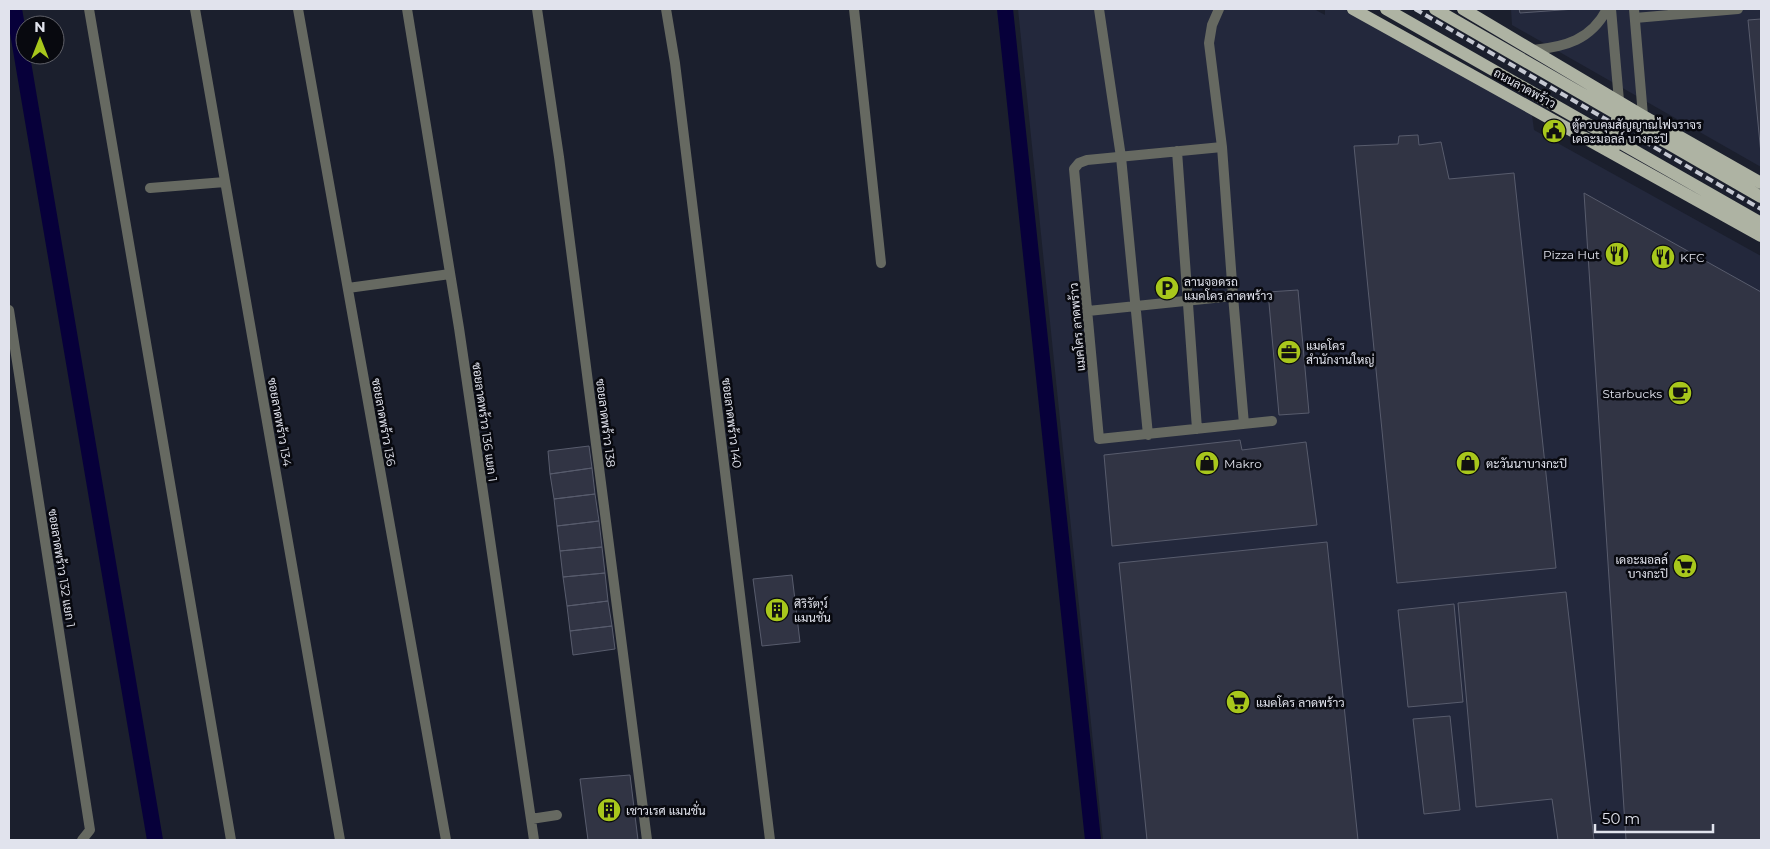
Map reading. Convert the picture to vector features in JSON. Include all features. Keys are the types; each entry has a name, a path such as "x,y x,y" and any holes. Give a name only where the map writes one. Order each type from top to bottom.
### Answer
{"main road":[{"name":"ถนนลาดพร้าว","path":"1353,9 1761,236"},
{"path":"1386,9 1761,223"},
{"path":"1435,9 1761,197"},
{"path":"1463,9 1643,116 1761,183"},
{"path":"1618,156 1619,101"},
{"path":"1618,156 1643,116"}],"street":[{"path":"89,9 231,840"},
{"name":"ซอยลาดพร้าว 134","path":"195,9 340,840"},
{"name":"ซอยลาดพร้าว 136","path":"298,9 446,840"},
{"name":"ซอยลาดพร้าว 136 แยก 1","path":"407,9 450,274 534,840"},
{"name":"ซอยลาดพร้าว 138","path":"537,9 560,166 647,840"},
{"name":"ซอยลาดพร้าว 140","path":"666,9 676,73 770,840"},
{"path":"854,9 881,263"},
{"path":"1099,9 1121,156 1148,435"},
{"path":"1219,9 1212,25 1209,43 1222,147 1244,424"},
{"path":"1533,50 1558,47 1579,39 1592,30 1601,20 1607,9"},
{"path":"1611,9 1619,101"},
{"path":"1643,116 1635,13 1738,9"},
{"name":"แมคโคร ลาดพร้าว","path":"1222,147 1086,160 1079,163 1074,169 1099,439 1272,420"},
{"path":"1177,151 1197,429"},
{"path":"150,188 225,182"},
{"path":"348,288 450,274"},
{"path":"1088,311 1233,296"},
{"name":"ซอยลาดพร้าว 132 แยก 1","path":"9,310 90,830 82,840"},
{"path":"531,819 557,815"}],"shaded area":[{"path":"1018,9 1314,9 1325,15 1325,9 1353,9 1531,108 1534,130 1761,256 1761,840 1103,840"},
{"path":"1511,9 1761,9 1761,167 1512,25"}],"building":[{"path":"1519,9 1575,9 1520,13"},
{"path":"1761,19 1761,154 1748,20"},
{"path":"1418,135 1419,145 1441,142 1449,179 1514,173 1556,568 1397,583 1354,146 1398,144 1399,136"},
{"name":"เดอะมอลล์ บางกะปิ","path":"1584,193 1761,292 1761,840 1626,840"},
{"name":"แมคโคร สำนักงานใหญ่","path":"1298,290 1309,413 1279,415 1268,292"},
{"path":"1240,440 1242,450 1306,442 1317,525 1112,546 1104,455"},
{"path":"589,446 592,468 550,474 548,451"},
{"path":"592,468 595,494 554,499 550,474"},
{"path":"595,494 599,521 557,526 554,499"},
{"path":"599,521 602,547 560,551 557,526"},
{"name":"แมคโคร ลาดพร้าว","path":"1327,542 1358,840 1147,840 1119,563"},
{"path":"602,547 605,573 563,577 560,551"},
{"path":"605,573 608,601 567,606 563,577"},
{"name":"ศิริรัตน์ แมนชั่น","path":"792,575 800,642 762,646 753,579"},
{"path":"1566,592 1594,840 1558,840 1552,799 1476,807 1458,603"},
{"path":"608,601 612,626 570,631 567,606"},
{"path":"1454,604 1463,702 1408,707 1398,610"},
{"path":"612,626 615,649 573,655 570,631"},
{"path":"1450,716 1460,810 1424,814 1413,719"},
{"name":"เชาวเรศ แมนชั่น","path":"630,775 638,840 588,840 580,779"}],"waterway":[{"path":"14,9 155,840"},
{"path":"1005,9 1093,840"}],"railway":[{"path":"1415,9 1761,209"}],"place":[{"name":"ตู้ควบคุมสัญญาณไฟจราจร เดอะมอลล์ บางกะปิ","path":"1554,131"},
{"name":"Pizza Hut","path":"1617,254"},
{"name":"KFC","path":"1663,257"},
{"name":"ลานจอดรถ แมคโคร ลาดพร้าว","path":"1167,288"},
{"name":"แมคโคร สำนักงานใหญ่","path":"1289,352"},
{"name":"Starbucks","path":"1680,393"},
{"name":"Makro","path":"1207,463"},
{"name":"ตะวันนาบางกะปิ","path":"1468,463"},
{"name":"เดอะมอลล์ บางกะปิ","path":"1685,566"},
{"name":"ศิริรัตน์ แมนชั่น","path":"777,610"},
{"name":"แมคโคร ลาดพร้าว","path":"1238,702"},
{"name":"เชาวเรศ แมนชั่น","path":"609,810"}]}
